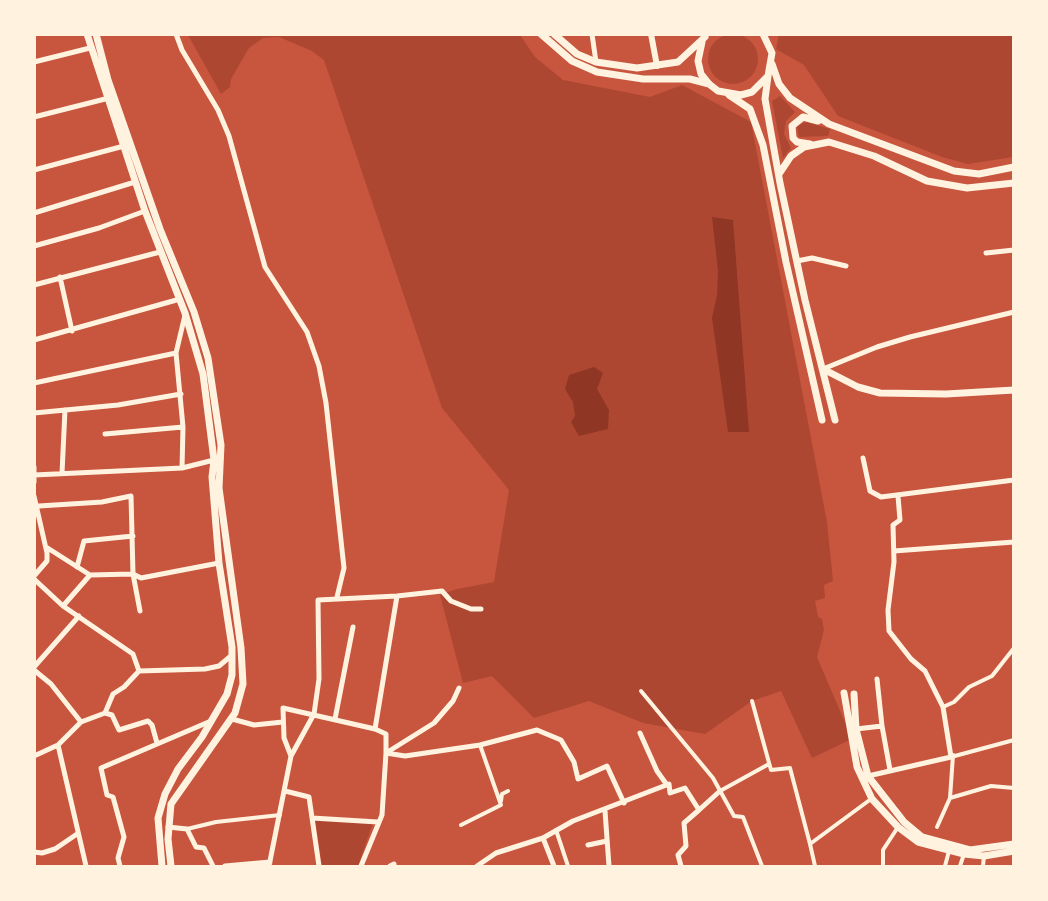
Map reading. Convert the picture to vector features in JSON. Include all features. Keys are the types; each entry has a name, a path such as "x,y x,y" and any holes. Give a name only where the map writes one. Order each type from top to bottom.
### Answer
{"main road":[{"path":"87,34 145,211 185,313 203,374 214,460 212,477 219,563 232,655 232,675 227,694 212,721 178,770 165,795 158,818 162,867"},
{"path":"96,34 108,80 160,229 197,320 208,358 221,445 219,488 243,670 243,684 232,719 222,735 208,749 171,804 168,827 171,867"},
{"path":"541,34 572,61 597,72 643,79 690,79 709,84 750,109 763,145 786,262 822,420"},
{"path":"554,34 577,54 596,63 636,68 678,62 706,36"},
{"path":"706,36 699,49 698,61 701,74 709,84"},
{"path":"767,37 772,64 779,84 790,98 830,124"},
{"path":"772,64 765,99 797,261 835,420"},
{"path":"729,95 752,92 768,76"},
{"path":"814,145 793,138 792,126 802,117 830,124 954,171 979,174 1014,167"},
{"path":"779,174 791,156 814,145 838,142 927,181 966,189 1014,183"},
{"path":"823,369 858,387 880,393 946,394 1014,390"},
{"path":"844,693 857,767 872,799 898,828 918,842 964,854 984,856 1014,850"},
{"path":"854,694 856,729 868,776 904,822 922,837 970,850 1014,844"}],"street":[{"path":"176,34 229,136 265,267 306,333 318,366 326,403 344,568 337,597"},
{"path":"592,34 596,63"},
{"path":"651,34 657,66"},
{"path":"34,62 90,48"},
{"path":"34,117 109,98"},
{"path":"34,170 124,146"},
{"path":"34,213 135,182"},
{"path":"34,246 99,228 145,211"},
{"path":"986,253 1014,250"},
{"path":"34,285 160,252"},
{"path":"797,261 812,258 846,266"},
{"path":"60,277 72,331"},
{"path":"34,340 180,299"},
{"path":"823,369 910,336 1014,312"},
{"path":"182,468 183,427 176,353 185,313"},
{"path":"34,383 176,353"},
{"path":"34,413 181,394"},
{"path":"62,473 65,410"},
{"path":"105,434 183,427"},
{"path":"864,458 870,491 881,497 1014,480"},
{"path":"35,475 182,468 214,460"},
{"path":"34,467 34,482"},
{"path":"34,496 39,506 47,561 34,578 63,606 133,654 139,671"},
{"path":"39,506 102,502 131,496 133,574 140,611"},
{"path":"898,496 900,520 893,525 894,551 888,610 889,631 911,659 925,671 943,707 952,756 950,798 937,827"},
{"path":"78,567 84,541 133,536"},
{"path":"894,551 1014,542"},
{"path":"46,547 90,575 133,574 141,578 219,563"},
{"path":"63,606 90,575"},
{"path":"225,867 270,864 291,756 314,714 319,679 318,600 337,597 397,597 442,591 451,601 471,609 481,609"},
{"path":"375,729 397,597"},
{"path":"79,616 34,668 51,684 81,722"},
{"path":"334,719 353,627"},
{"path":"943,707 954,702 969,687 984,682 992,676 1014,648"},
{"path":"105,713 113,694 124,687 139,671 205,669 219,666 232,655"},
{"path":"877,679 890,770"},
{"path":"386,753 434,723 453,701 459,688"},
{"path":"641,691 713,778 734,816 743,817 762,867"},
{"path":"752,701 771,770 790,768 815,867"},
{"path":"291,756 284,738 284,708 375,729 386,734 382,815 361,867"},
{"path":"35,753 58,745 81,722 105,713 112,715 119,730 148,720 152,725 157,743"},
{"path":"232,719 254,725 283,722"},
{"path":"120,867 118,858 124,837 114,797 107,795 101,768 212,721"},
{"path":"856,729 882,726"},
{"path":"386,753 405,756 480,745 532,730 550,733 561,740 574,762 578,779 607,766 624,803"},
{"path":"640,733 657,771 666,785 669,784 670,793 685,788 699,810"},
{"path":"868,776 1014,740"},
{"path":"58,745 86,867"},
{"path":"480,745 501,805"},
{"path":"681,867 678,855 686,846 684,823 720,791 769,764"},
{"path":"477,867 496,853 543,838 555,829 666,785"},
{"path":"950,798 992,786 1014,788"},
{"path":"285,791 309,797 319,867"},
{"path":"501,805 502,794 508,791"},
{"path":"810,844 872,799"},
{"path":"461,825 501,805"},
{"path":"605,811 609,867"},
{"path":"168,827 187,829 216,822 281,815"},
{"path":"312,818 378,822"},
{"path":"883,867 883,850 898,828"},
{"path":"187,829 196,848 204,848 213,867"},
{"path":"555,829 568,867"},
{"path":"35,852 42,853 55,849 77,834"},
{"path":"543,838 554,867"},
{"path":"588,845 607,841"},
{"path":"945,867 949,851"},
{"path":"960,867 964,854"},
{"path":"983,867 984,856"}],"shaded area":[{"path":"728,34 738,34 751,41 758,54 758,64 751,77 738,84 728,84 719,80 712,73 708,64 708,54 712,45 719,38"},
{"path":"188,35 520,35 535,57 563,80 650,97 682,85 751,122 827,522 833,581 824,585 825,598 815,601 818,617 822,619 824,630 817,657 852,739 812,758 781,691 752,701 705,734 643,723 589,701 534,718 492,676 463,683 440,595 457,589 494,582 509,490 442,408 324,60 312,51 279,37 263,38 249,48 231,79 230,87 221,94"},
{"path":"779,35 1013,35 1013,157 968,164 942,157 838,116 804,65 776,49"},
{"path":"780,96 795,112 786,121 784,134 791,148 783,158 772,101"},
{"path":"806,122 830,129 828,136 799,137 797,126"},
{"path":"712,217 733,220 749,432 728,432 712,318 717,295 718,271"},
{"path":"594,367 603,373 597,389 609,410 608,429 579,436 571,422 575,416 573,402 565,389 569,375"},
{"path":"315,820 373,823 358,866 322,866"}]}
